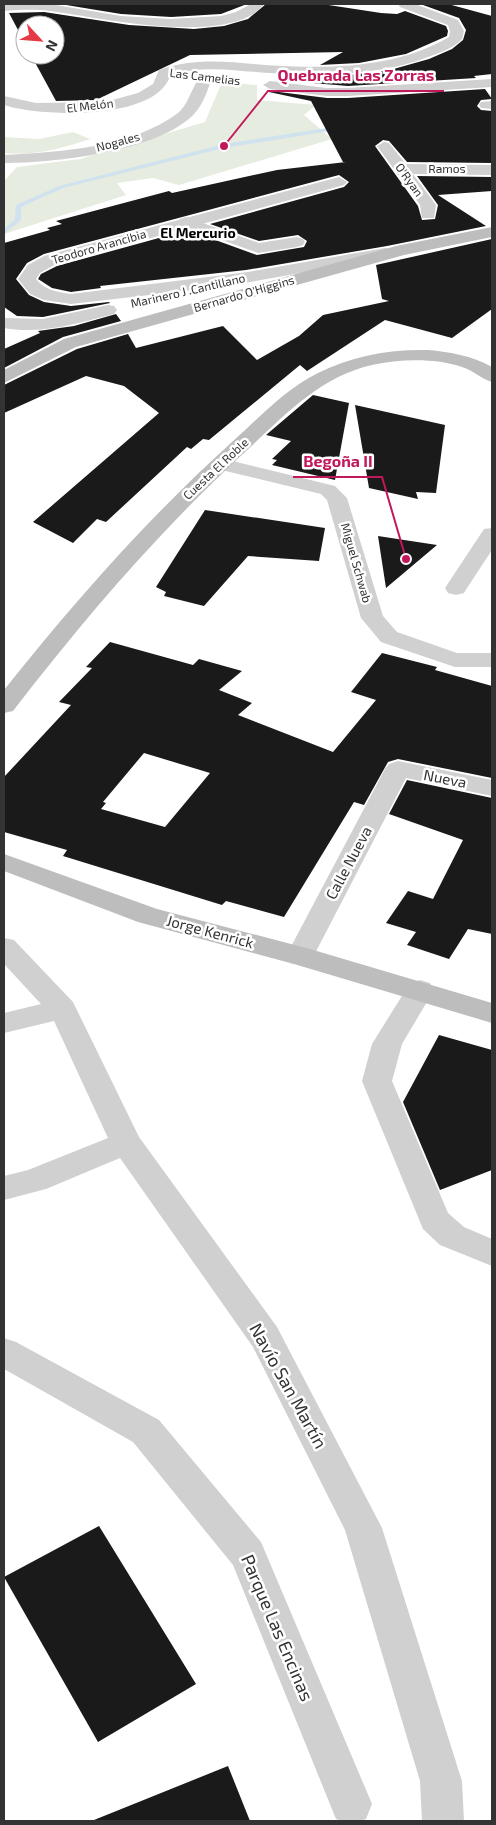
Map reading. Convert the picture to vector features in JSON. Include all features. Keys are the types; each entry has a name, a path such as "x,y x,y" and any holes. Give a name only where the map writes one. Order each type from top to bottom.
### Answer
{"main road":[{"name":"Bernardo O'Higgins","path":"4,377 70,343 402,250 492,232"},
{"name":"Cuesta El Roble","path":"4,706 84,605 141,542 220,464 293,398 322,378 358,362 382,356 436,356 476,366 492,376"},
{"name":"Jorge Kenrick","path":"4,862 148,916 300,956 492,1012"}],"street":[{"path":"4,7 40,7 123,20 176,23 230,18 246,13 258,4"},
{"name":"Las Camelias","path":"164,73 174,68 200,66 324,71 416,58 432,53 454,39 457,31 453,23 404,4"},
{"name":"Las Camelias","path":"164,73 210,79"},
{"name":"El Melón","path":"4,100 10,106 65,110 129,101 155,90 160,85 164,73"},
{"name":"Nogales","path":"4,159 33,159 69,154 160,130 176,122 190,111 210,79"},
{"name":"Las Camelias","path":"260,84 328,92 348,92 492,83"},
{"name":"O'Ryan","path":"384,146 428,205 428,215"},
{"name":"Ramos","path":"402,169 492,170"},
{"name":"Teodoro Arancibia","path":"246,276 176,287 71,299 50,296 36,290 27,279 34,269 50,260 339,182"},
{"path":"186,222 258,248 297,242"},
{"name":"Marinero J .Cantillano","path":"4,324 21,325 52,322 246,276 402,250"},
{"path":"4,341 52,322"},
{"name":"Miguel Schwab","path":"220,464 328,490 337,498 372,618 389,637 455,660 492,660"},
{"path":"456,588 492,534"},
{"name":"Nueva","path":"398,770 492,788"},
{"name":"Calle Nueva","path":"300,956 398,770"},
{"name":"Navío San Martín","path":"4,947 63,1009 126,1143 264,1337 363,1528 441,1781 443,1821"},
{"path":"420,990 387,1044 378,1081 436,1220 452,1236 492,1252"},
{"path":"4,1023 63,1009"},
{"path":"4,1188 35,1180 126,1143"},
{"name":"Parque Las Encinas","path":"4,1352 146,1431 248,1554 352,1804"}],"shaded area":[{"path":"222,82 257,85 257,100 316,105 304,115 332,139 179,185 153,178 117,183 126,195 4,234 4,181 17,167 80,159 205,122"},
{"path":"73,132 90,139 47,151 15,154 4,153 4,137 39,139"}],"building":[{"path":"60,4 247,4 221,14 171,17 121,14"},
{"path":"266,4 322,4 381,13 397,14 405,11 446,26 448,31 447,36 406,54 359,63 320,65 343,52 190,55 96,100 56,101 36,65 65,65 65,15 129,25 194,29 224,26 248,19"},
{"path":"448,4 492,16 492,74 474,76 476,78 348,86 289,81 299,76 350,75 390,70 429,59 452,49 463,40 466,30 459,18 423,5"},
{"path":"44,12 64,15 15,15 15,24 9,13"},
{"path":"485,89 492,99 481,100 477,106 481,110 492,111 492,163 407,162 389,141 383,140 375,146 418,206 422,220 435,219 438,205 417,176 492,177 492,191 438,195 486,226 387,246 246,270 100,286 101,288 71,292 52,288 38,279 41,274 57,266 188,230 257,255 304,247 307,241 298,235 259,241 210,224 344,187 349,182 339,175 44,254 27,263 16,279 29,295 44,302 71,306 110,303 43,317 17,316 4,307 4,243 50,230 47,228 62,224 56,221 169,191 172,193 277,170 346,162 343,162 311,101 269,92 271,91 327,98 348,98"},
{"path":"492,239 492,309 452,338 385,320 307,371 300,365 209,440 203,439 191,449 187,447 106,522 97,519 73,543 33,522 159,413 124,386 86,376 4,413 4,385 77,349 128,334 136,348 223,326 257,360 299,336 323,315 389,301 382,299 376,265"},
{"path":"116,314 121,321 63,337 4,368 4,349 40,333 38,331 74,326"},
{"path":"313,395 349,403 335,480 272,465 277,460 272,459 291,441 266,435"},
{"path":"355,405 445,425 436,493 416,492 418,499 369,488"},
{"path":"205,510 325,528 319,561 248,556 204,606 164,596 166,592 156,587"},
{"path":"378,536 437,545 386,588"},
{"path":"110,642 193,665 199,659 242,671 219,690 252,703 238,715 333,752 376,700 351,692 382,653 437,667 435,670 492,686 492,778 398,759 388,762 364,805 354,802 284,917 226,901 222,905 63,856 67,850 4,832 4,777 71,705 59,702 92,668 86,667","holes":["144,753 210,773 165,827 101,809 106,803 103,802"]},
{"path":"407,780 492,798 492,934 468,929 449,959 407,945 416,932 386,923 408,891 433,899 463,840 389,814"},
{"path":"439,1035 492,1050 492,1170 440,1190 403,1102"},
{"path":"99,1526 196,1684 98,1742 4,1577"},
{"path":"228,1766 250,1821 94,1821 94,1820"}],"waterway":[{"path":"4,232 18,220 18,206 61,187 224,146 340,128"}],"place":[{"name":"Quebrada Las Zorras","path":"224,146"},
{"name":"Begoña II","path":"406,559"}],"district":[{"name":"El Mercurio","path":"198,233"}]}
